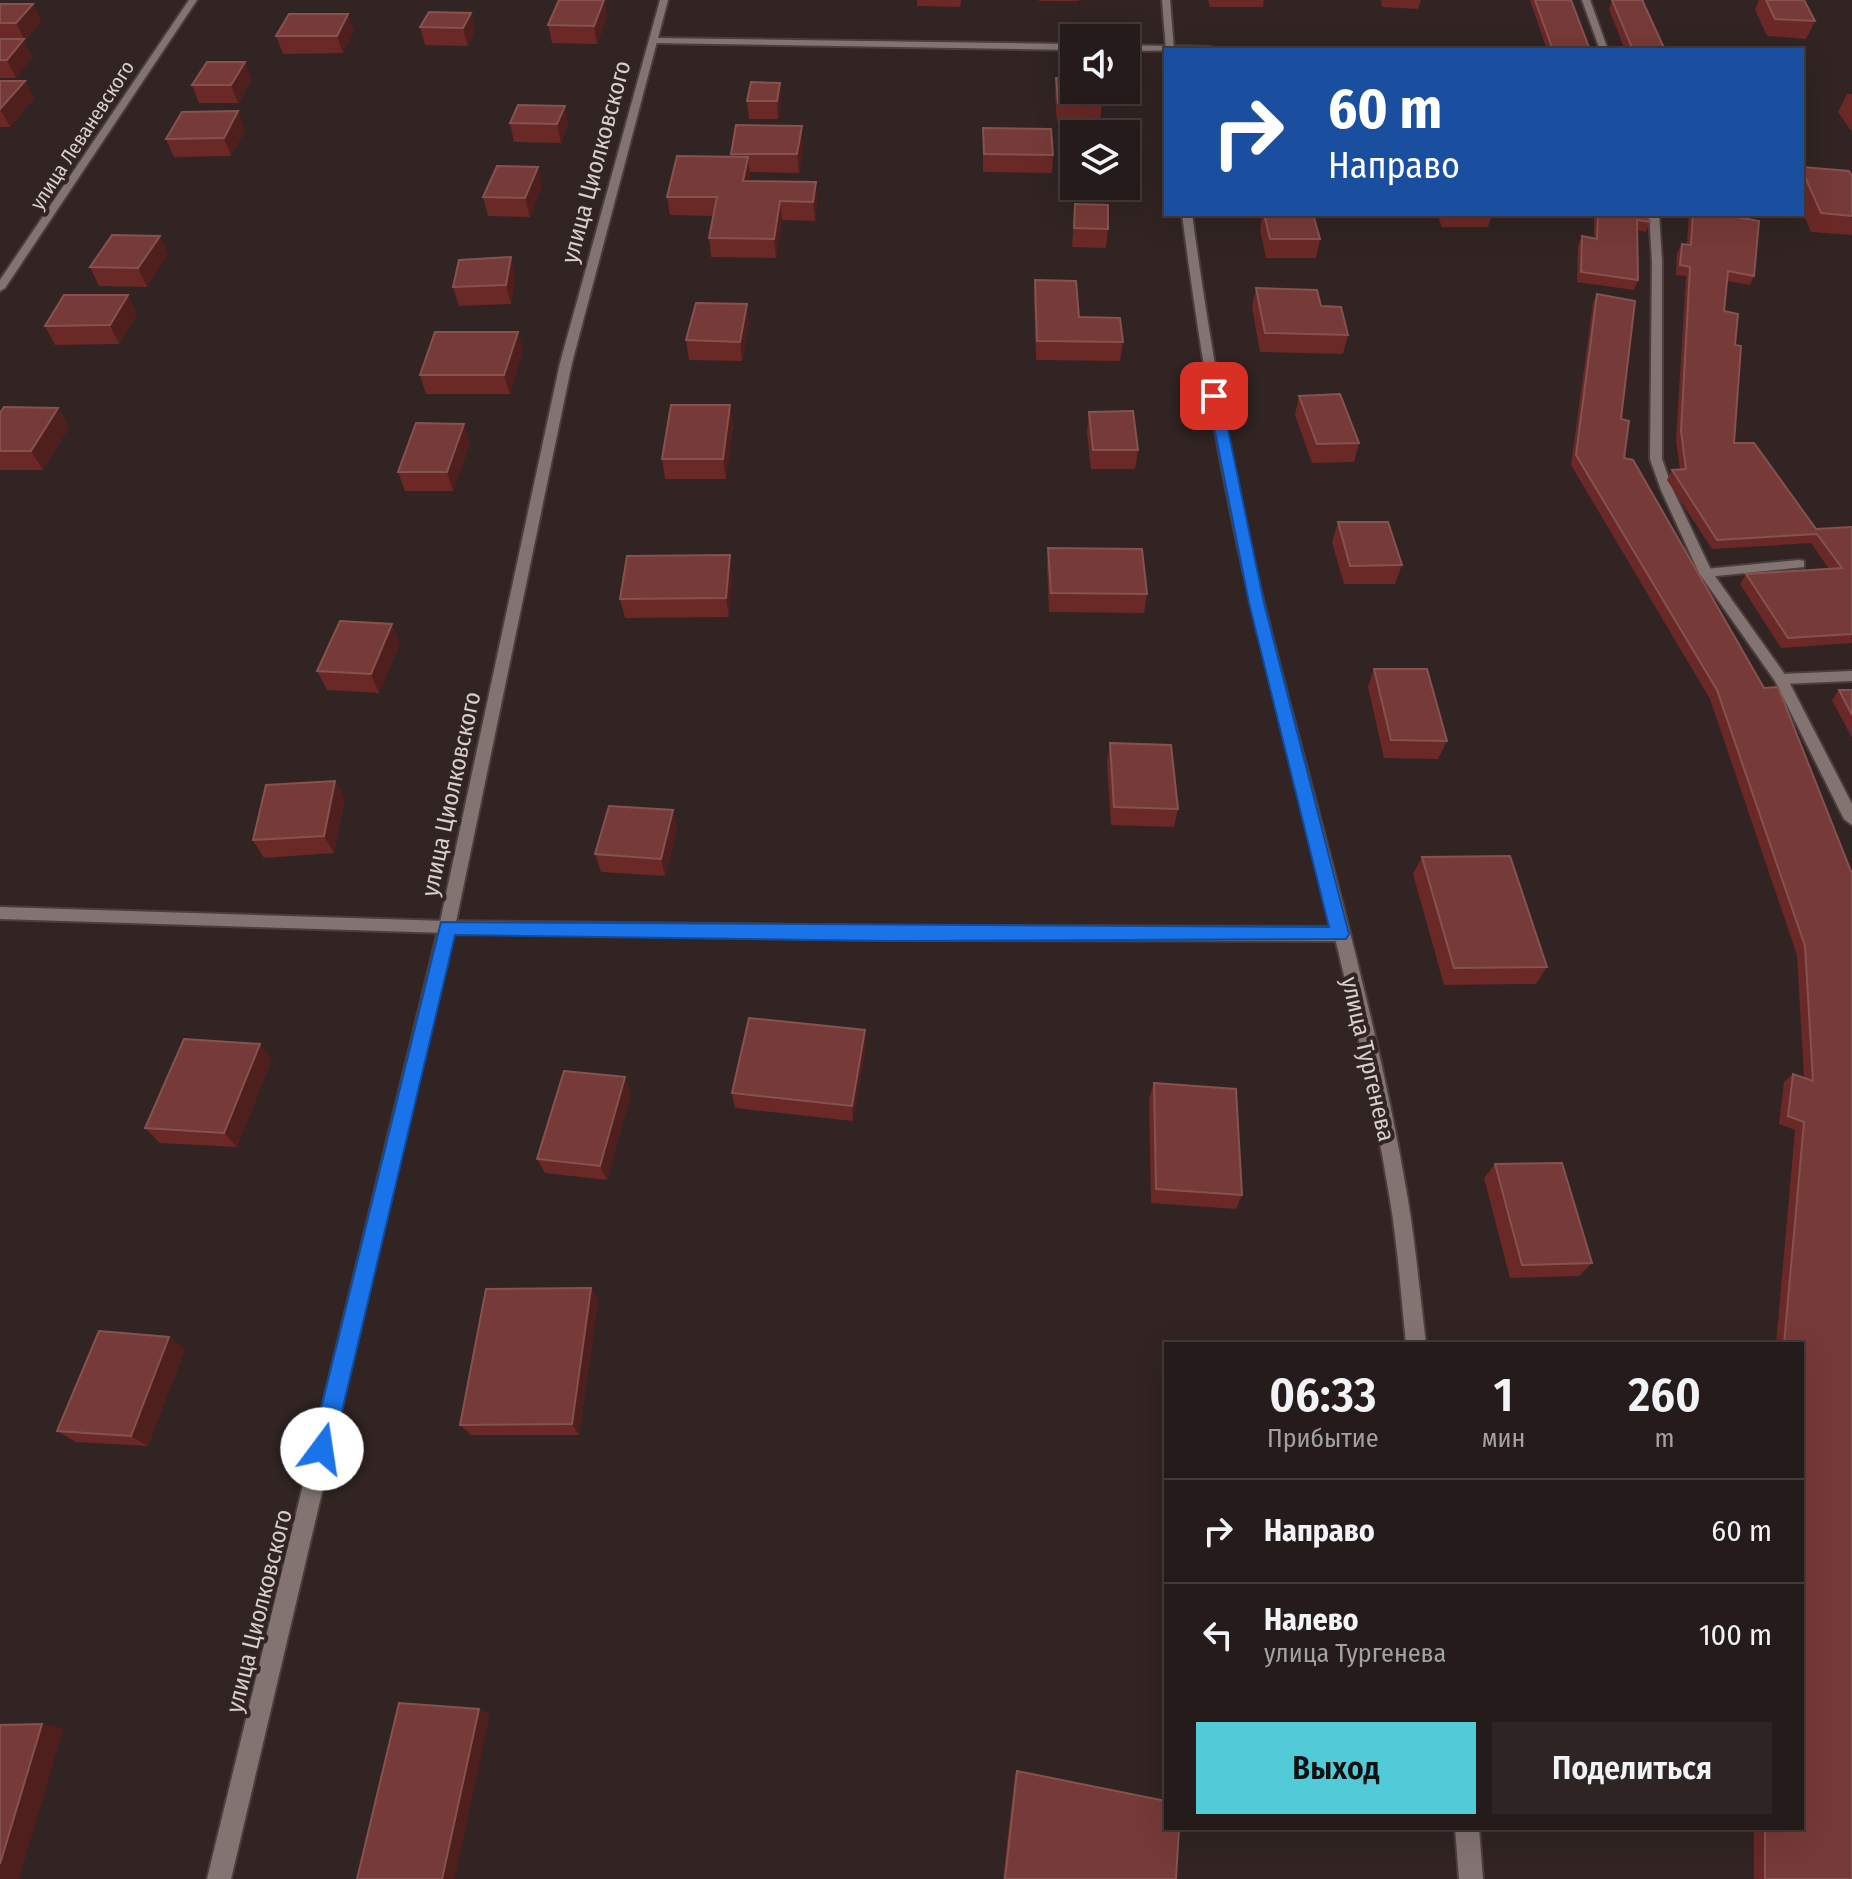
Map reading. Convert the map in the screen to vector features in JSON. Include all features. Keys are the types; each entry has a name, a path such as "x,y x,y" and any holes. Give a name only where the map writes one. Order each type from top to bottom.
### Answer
{"street":[{"name":"улица Леваневского","path":"0,288 193,0"},
{"name":"улица Циолковского","path":"219,1879 447,927 566,363 664,0"},
{"path":"1166,0 1170,48"},
{"path":"1586,0 1603,48"},
{"path":"654,41 1060,47"},
{"path":"1140,48 1164,49"},
{"name":"улица Тургенева","path":"1187,216 1196,307 1256,603 1340,934 1397,1184 1416,1342"},
{"path":"1654,216 1657,261 1656,459 1706,573 1781,679 1852,819"},
{"path":"1706,573 1799,564"},
{"path":"1781,679 1852,676"},
{"path":"0,913 447,927 890,933 1340,934"},
{"path":"1467,1830 1471,1879"}],"building":[{"path":"559,0 604,0 594,26 548,25"},
{"path":"1535,0 1571,0 1589,48 1552,48"},
{"path":"1612,0 1643,0 1664,48 1632,48"},
{"path":"1766,0 1804,0 1815,21 1775,19"},
{"path":"0,4 33,4 16,23 0,23"},
{"path":"429,12 471,13 463,28 420,27"},
{"path":"289,14 348,14 337,36 276,36"},
{"path":"0,39 24,39 7,60 0,60"},
{"path":"207,62 245,62 231,85 192,85"},
{"path":"1056,78 1060,78 1058,103"},
{"path":"0,81 25,81 0,109"},
{"path":"751,82 780,83 777,101 747,101"},
{"path":"518,105 565,106 557,124 510,123"},
{"path":"238,111 224,138 166,139 182,112"},
{"path":"736,125 802,126 797,154 731,154"},
{"path":"983,128 1051,129 1053,155 984,154"},
{"path":"677,156 748,157 743,181 816,182 813,202 780,201 774,239 709,238 717,197 667,197"},
{"path":"497,166 538,167 525,198 483,197"},
{"path":"1804,167 1849,171 1852,176 1852,216 1821,213 1804,175"},
{"path":"1075,204 1108,205 1108,229 1074,228"},
{"path":"1264,216 1314,216 1320,239 1270,239"},
{"path":"1598,216 1648,216 1650,222 1637,220 1638,280 1581,272 1582,236 1597,239"},
{"path":"1693,216 1731,216 1759,221 1754,276 1728,271 1724,311 1738,314 1735,345 1741,346 1734,443 1754,443 1816,529 1852,527 1852,634 1788,638 1746,574 1842,568 1817,534 1717,540 1672,470 1686,469 1681,431 1690,267 1680,265 1682,244 1691,245"},
{"path":"112,235 160,236 138,268 90,267"},
{"path":"511,257 506,285 453,287 459,260"},
{"path":"1035,280 1076,281 1079,317 1120,318 1123,342 1037,341"},
{"path":"1256,288 1317,290 1321,306 1341,307 1348,335 1265,333"},
{"path":"1597,294 1635,301 1621,419 1629,421 1624,458 1633,460 1764,688 1778,687 1852,874 1852,1879 1765,1879 1765,1830 1804,1830 1804,1342 1784,1342 1804,1122 1788,1116 1793,1074 1813,1081 1805,946 1717,690 1576,455"},
{"path":"64,295 128,295 110,325 45,326"},
{"path":"696,303 747,304 740,342 686,340"},
{"path":"435,332 518,332 504,375 420,375"},
{"path":"1340,394 1359,443 1317,444 1299,396"},
{"path":"671,405 730,405 723,459 662,459"},
{"path":"4,407 58,408 31,451 0,451 0,413"},
{"path":"1133,411 1138,450 1093,450 1089,412"},
{"path":"416,423 464,424 447,472 398,472"},
{"path":"1338,522 1388,522 1402,565 1350,566"},
{"path":"1048,548 1142,549 1147,594 1051,593"},
{"path":"730,555 726,598 620,599 627,556"},
{"path":"340,621 392,624 371,674 317,671"},
{"path":"1374,669 1427,669 1447,741 1391,740"},
{"path":"1839,690 1852,690 1852,715"},
{"path":"1110,743 1171,745 1178,809 1114,807"},
{"path":"335,781 324,836 253,840 266,785"},
{"path":"609,806 673,810 661,859 595,854"},
{"path":"1510,856 1547,967 1454,968 1422,857"},
{"path":"749,1018 865,1030 852,1106 732,1093"},
{"path":"184,1039 260,1044 224,1133 145,1128"},
{"path":"564,1071 625,1077 600,1166 537,1159"},
{"path":"1154,1083 1236,1089 1242,1195 1156,1189"},
{"path":"1562,1163 1592,1263 1522,1265 1495,1164"},
{"path":"591,1288 572,1424 460,1425 486,1289"},
{"path":"99,1331 169,1337 131,1436 57,1431"},
{"path":"399,1703 479,1709 442,1879 357,1879"},
{"path":"42,1724 0,1864 0,1725"},
{"path":"1017,1771 1164,1801 1164,1830 1179,1830 1176,1879 1005,1879"}],"route":[{"path":"322,1449 447,927 890,933 1340,934 1256,603 1214,396"}]}
